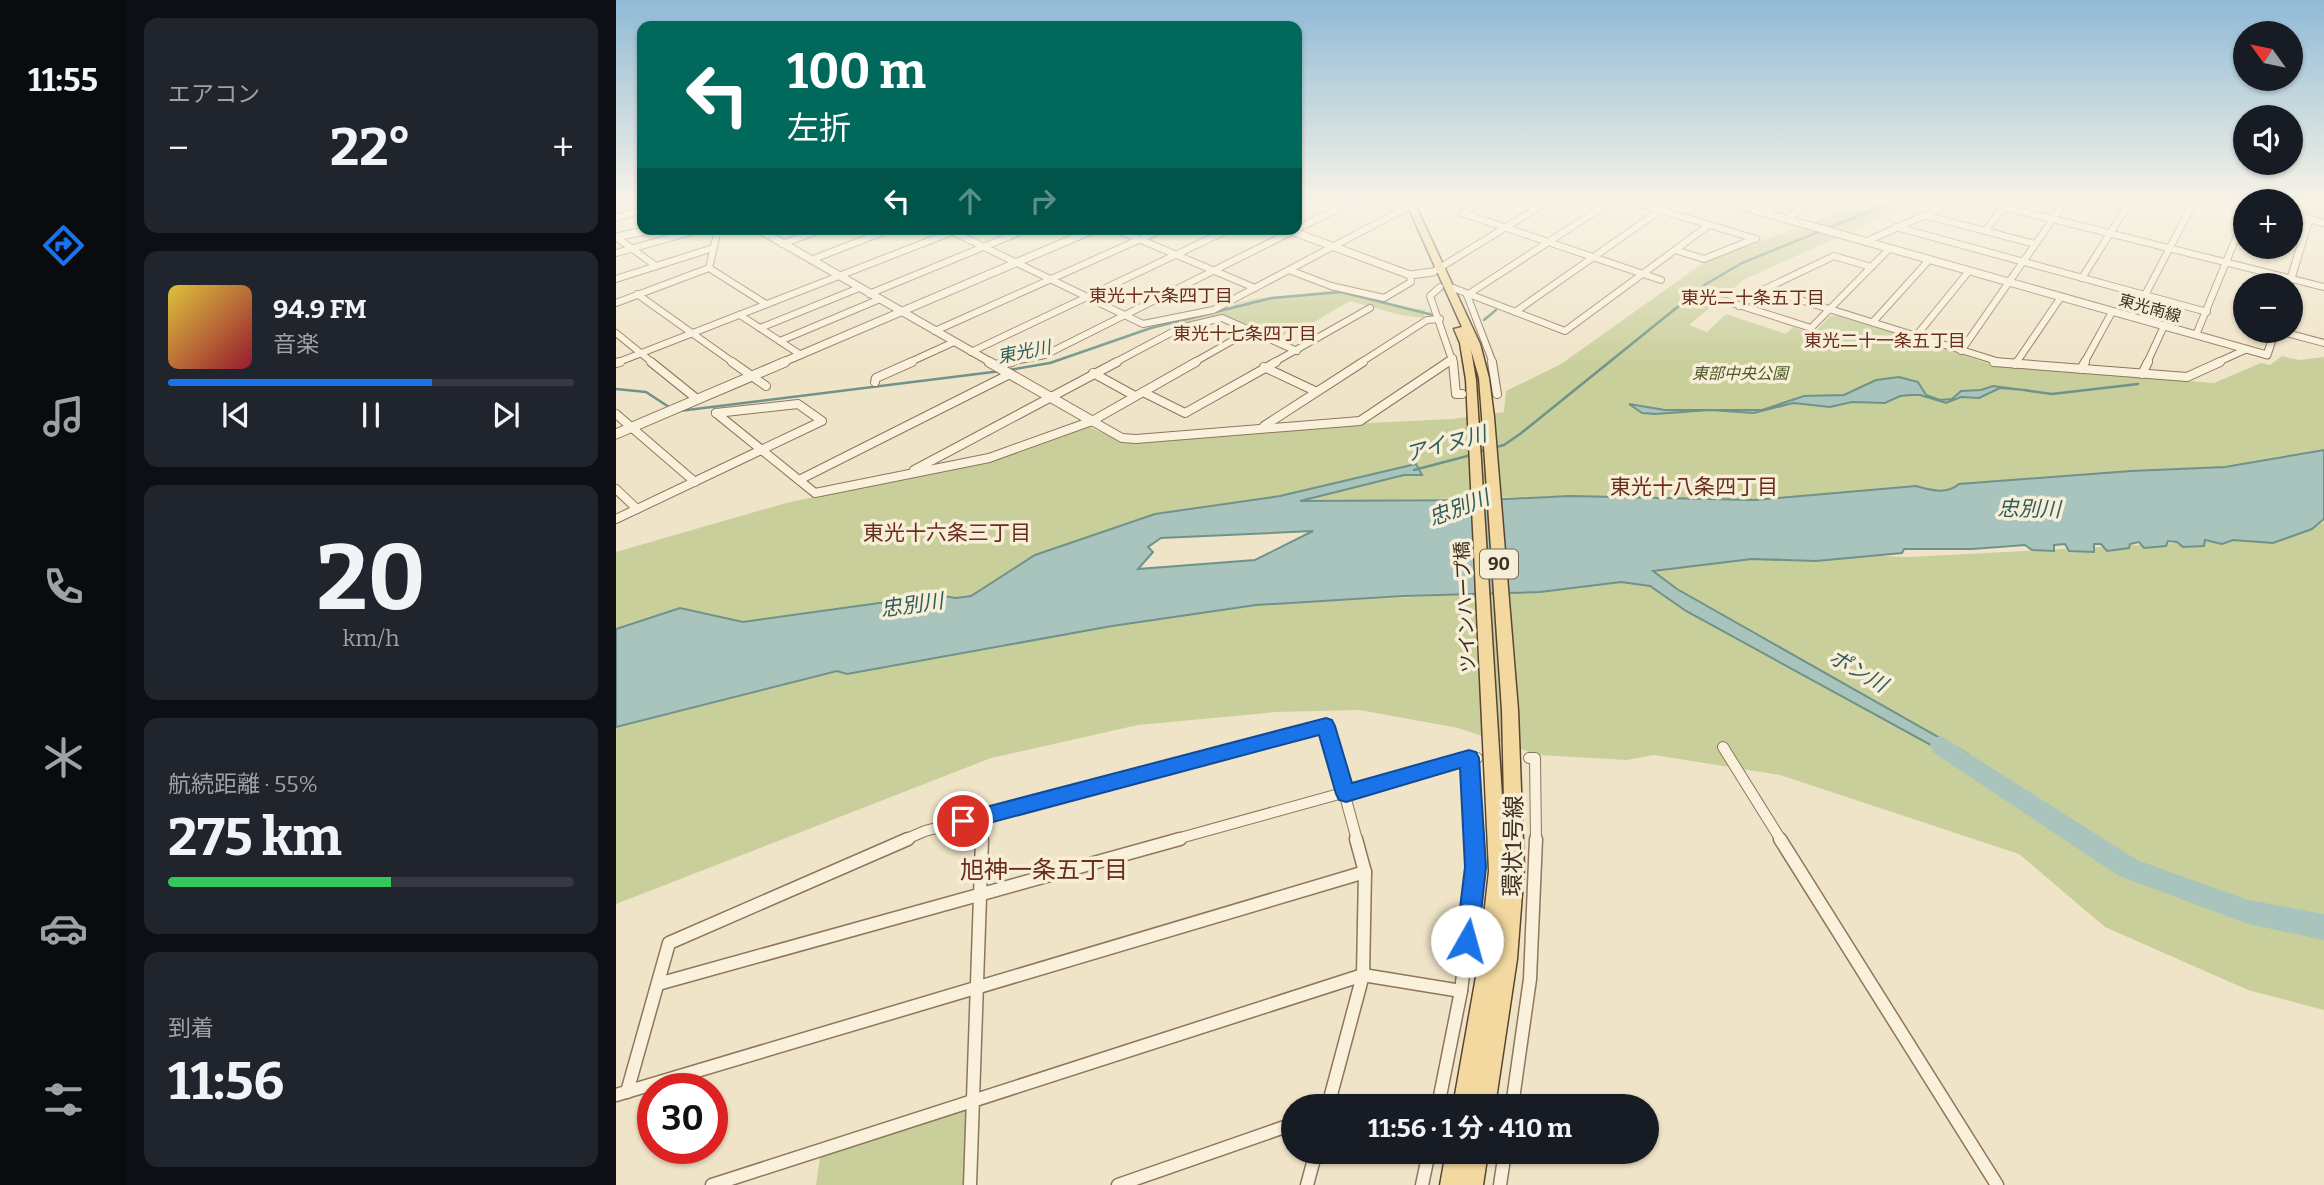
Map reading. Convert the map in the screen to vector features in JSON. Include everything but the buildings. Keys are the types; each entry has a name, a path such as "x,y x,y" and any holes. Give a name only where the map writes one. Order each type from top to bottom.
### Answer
{"main road":[{"name":"90","path":"1430,255 1465,343 1481,417"},
{"name":"ツインハープ橋","path":"1481,417 1490,710"},
{"name":"ツインハープ橋","path":"1481,417 1510,710"},
{"name":"環状1号線","path":"1466,1094 1489,960 1497,882 1490,710"},
{"name":"環状1号線","path":"1486,1094 1507,960 1515,868 1510,710"},
{"path":"1451,1185 1455,1164"},
{"path":"1472,1185 1475,1164"}],"street":[{"path":"641,255 656,266"},
{"path":"616,279 690,255"},
{"path":"709,268 712,255"},
{"path":"802,255 1128,439 1368,418 1453,358"},
{"path":"811,260 823,255"},
{"path":"616,363 891,255"},
{"path":"870,294 964,255"},
{"path":"1001,255 1143,324 1213,310 1316,255"},
{"path":"616,433 1034,255"},
{"path":"935,331 1104,255"},
{"path":"971,352 1175,255"},
{"path":"1177,255 1255,288"},
{"path":"799,480 1003,370 1045,355 1243,255"},
{"path":"1355,255 1410,275 1424,275 1459,255"},
{"path":"1467,295 1528,255"},
{"path":"1588,255 1661,280"},
{"path":"1459,394 1453,358 1430,296 1444,286 1565,331 1668,255"},
{"path":"1692,255 1704,259 1714,255"},
{"path":"1726,301 1811,328 1883,255"},
{"name":"東光南線","path":"1912,255 2247,349"},
{"path":"2000,255 2207,312"},
{"path":"1961,351 2011,283 2026,255"},
{"path":"2082,278 2096,255"},
{"path":"2145,295 2167,255"},
{"path":"2197,255 2261,273"},
{"path":"2196,335 2229,255"},
{"path":"2293,273 2298,255"},
{"path":"1740,306 1765,289 1834,256 1871,267"},
{"path":"1515,312 1593,257"},
{"path":"1873,322 1929,260"},
{"path":"616,303 709,268"},
{"path":"709,268 766,304"},
{"path":"1289,270 1331,286 1384,298 1411,282 1410,275"},
{"path":"1916,336 1969,271"},
{"path":"2303,284 2324,287"},
{"path":"760,328 859,288"},
{"path":"1765,289 1999,363 2187,377 2247,349 2267,355 2272,343"},
{"path":"637,294 766,386"},
{"path":"1467,295 1496,369 1498,394"},
{"path":"2015,364 2061,297"},
{"path":"780,341 880,299"},
{"path":"1093,373 1185,413 1370,308"},
{"path":"2081,369 2112,312"},
{"path":"740,315 801,355"},
{"path":"906,474 1171,331 1222,318 1297,351"},
{"path":"1263,427 1427,320 1440,319"},
{"path":"2141,374 2164,326"},
{"path":"616,519 761,451 822,421 798,404 716,413 761,451 815,493 989,458 1092,421 1251,330"},
{"path":"616,333 693,400"},
{"path":"2303,338 2324,343"},
{"path":"874,382 876,378 954,342"},
{"path":"1264,367 1315,391"},
{"path":"616,414 695,482"},
{"path":"616,489 637,509"},
{"path":"622,1093 669,943 925,831 1326,726 1365,872 1363,975 1331,1094"},
{"path":"1723,747 1997,1185"},
{"path":"658,984 1473,758 1476,867 1461,991 1440,1094"},
{"path":"1513,1094 1531,965 1536,855 1535,758 1528,758"},
{"path":"970,1185 983,817"},
{"path":"622,1093 1365,872"},
{"path":"712,1185 1363,975 1461,991"},
{"path":"1118,1185 1281,1128"},
{"path":"1307,1185 1313,1164"},
{"path":"1422,1185 1426,1164"},
{"path":"1500,1185 1503,1164"}],"green space":[{"name":"東部中央公園","path":"1722,255 1798,255 1745,279 1689,325 1707,332 1726,314 1786,334 1793,327 1813,334 1830,316 1839,315 1997,366 2214,383 2261,363 2270,365 2282,356 2299,360 2324,357 2324,450 2225,467 2131,471 1939,491 1916,486 1755,500 1570,496 1296,502 1280,496 1155,514 1035,555 971,596 956,598 937,595 743,622 680,608 616,629 616,552 786,503 987,460 1087,426 1121,441 1264,428 1452,419 1504,412 1506,391 1561,364 1706,261"},
{"path":"1338,290 1398,307 1425,310 1424,318 1401,315 1350,301 1297,332 1291,330 1278,339 1222,314 1182,324 1180,319 1254,299"},
{"path":"2324,522 2324,1010 2248,990 2105,927 2019,854 1780,775 1654,755 1627,760 1539,755 1458,728 1360,710 1276,712 1138,725 991,758 616,904 616,727 837,671 848,674 1112,626 1256,605 1492,593 1718,550 1909,557 2233,540 2258,541 2301,534"},
{"path":"973,1101 970,1185 816,1185 821,1150"}],"water":[{"path":"1899,377 1918,382 1926,395 1940,400 1952,399 1961,391 1993,386 2024,390 2000,388 1979,398 1961,397 1946,403 1911,395 1900,396 1885,403 1852,402 1830,407 1793,403 1754,413 1710,410 1762,410 1804,396 1844,395 1876,380"},
{"path":"1629,404 1665,410 1710,410 1655,414 1642,413"},
{"name":"忠別川","path":"2324,450 2324,519 2312,529 2273,543 2233,540 2222,544 2205,540 2204,546 2183,547 2177,542 2168,541 2166,546 2144,548 2139,542 2130,544 2129,548 2107,551 2101,544 2094,544 2094,552 2069,551 2065,544 2054,545 2054,551 2032,550 2025,545 1972,549 1904,549 1902,553 1816,561 1752,559 1653,571 1677,589 1968,754 1960,761 1686,611 1650,586 1621,582 1540,592 1404,596 1256,605 1112,626 847,674 837,671 616,727 616,629 680,608 743,622 937,595 956,598 971,596 1035,555 1155,514 1280,496 1416,464 1422,475 1404,475 1300,501 1485,500 1570,496 1755,500 1916,486 1944,491 1959,484 2225,467","holes":["1313,531 1255,560 1138,569 1153,552 1148,547 1161,538"]}],"waterway":[{"name":"アイヌ川","path":"1478,452 1504,445 1520,434 1706,284 1761,255"},
{"name":"東光川","path":"1009,370 1050,363 1151,328 1272,298 1341,292 1433,315"},
{"name":"東光川","path":"1484,320 1496,310"},
{"name":"東光川","path":"679,411 1001,371"},
{"path":"2024,390 2052,394 2138,384"},
{"name":"東光川","path":"616,389 646,392 672,409"},
{"name":"アイヌ川","path":"1414,470 1471,455"},
{"name":"ポン川","path":"1941,745 2128,868 2248,912 2324,927"}],"district":[{"name":"東光十六条四丁目","path":"1161,296"},
{"name":"東光二十条五丁目","path":"1753,298"},
{"name":"東光十七条四丁目","path":"1245,334"},
{"name":"東光二十一条五丁目","path":"1885,341"},
{"name":"東光十八条四丁目","path":"1694,487"},
{"name":"東光十六条三丁目","path":"947,533"},
{"name":"旭神一条五丁目","path":"1044,870"}],"route":[{"path":"963,821 1326,726 1346,794 1469,758 1476,867 1467,941"}]}
